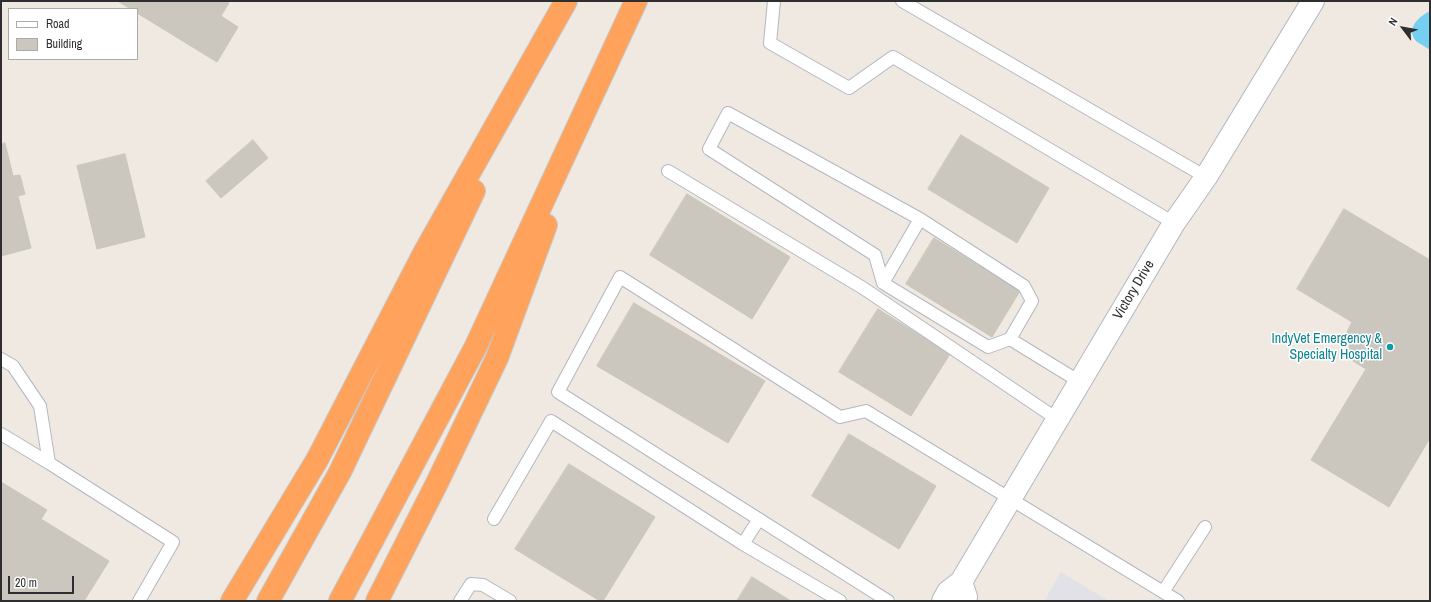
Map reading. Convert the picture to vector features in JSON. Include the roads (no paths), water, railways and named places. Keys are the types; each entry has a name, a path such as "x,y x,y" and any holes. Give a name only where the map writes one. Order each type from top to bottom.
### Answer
{"highway":[{"path":"232,601 317,460 423,255 566,1"},
{"path":"268,601 340,472 566,1"},
{"path":"340,601 474,348 636,1"},
{"path":"377,601 438,483 497,358 597,87"}],"street":[{"name":"Victory Drive","path":"943,601 948,592 962,592 1011,498 1174,223 1206,177 1313,1"}],"lane":[{"path":"774,1 770,43 849,88 893,57 1174,223"},
{"path":"902,1 1206,177"},
{"path":"728,113 920,219 1024,286 1032,301 1010,339 988,346 883,283 875,255 709,149 728,113"},
{"path":"668,171 863,288 1057,420"},
{"path":"883,283 920,219"},
{"path":"888,601 558,392 620,277 840,417 866,411 1178,601"},
{"path":"1010,339 1080,382"},
{"path":"1,359 13,366 40,406 49,463"},
{"path":"494,519 551,421 743,544 840,601"},
{"path":"1,434 173,542 139,601"},
{"path":"743,544 759,519"},
{"path":"1163,592 1205,527"},
{"path":"460,601 471,584 483,584 510,601"}],"water":[{"path":"1430,11 1430,50 1416,41 1412,32 1418,19"}],"place":[{"name":"IndyVet Emergency & Specialty Hospital","path":"1390,347"}]}
